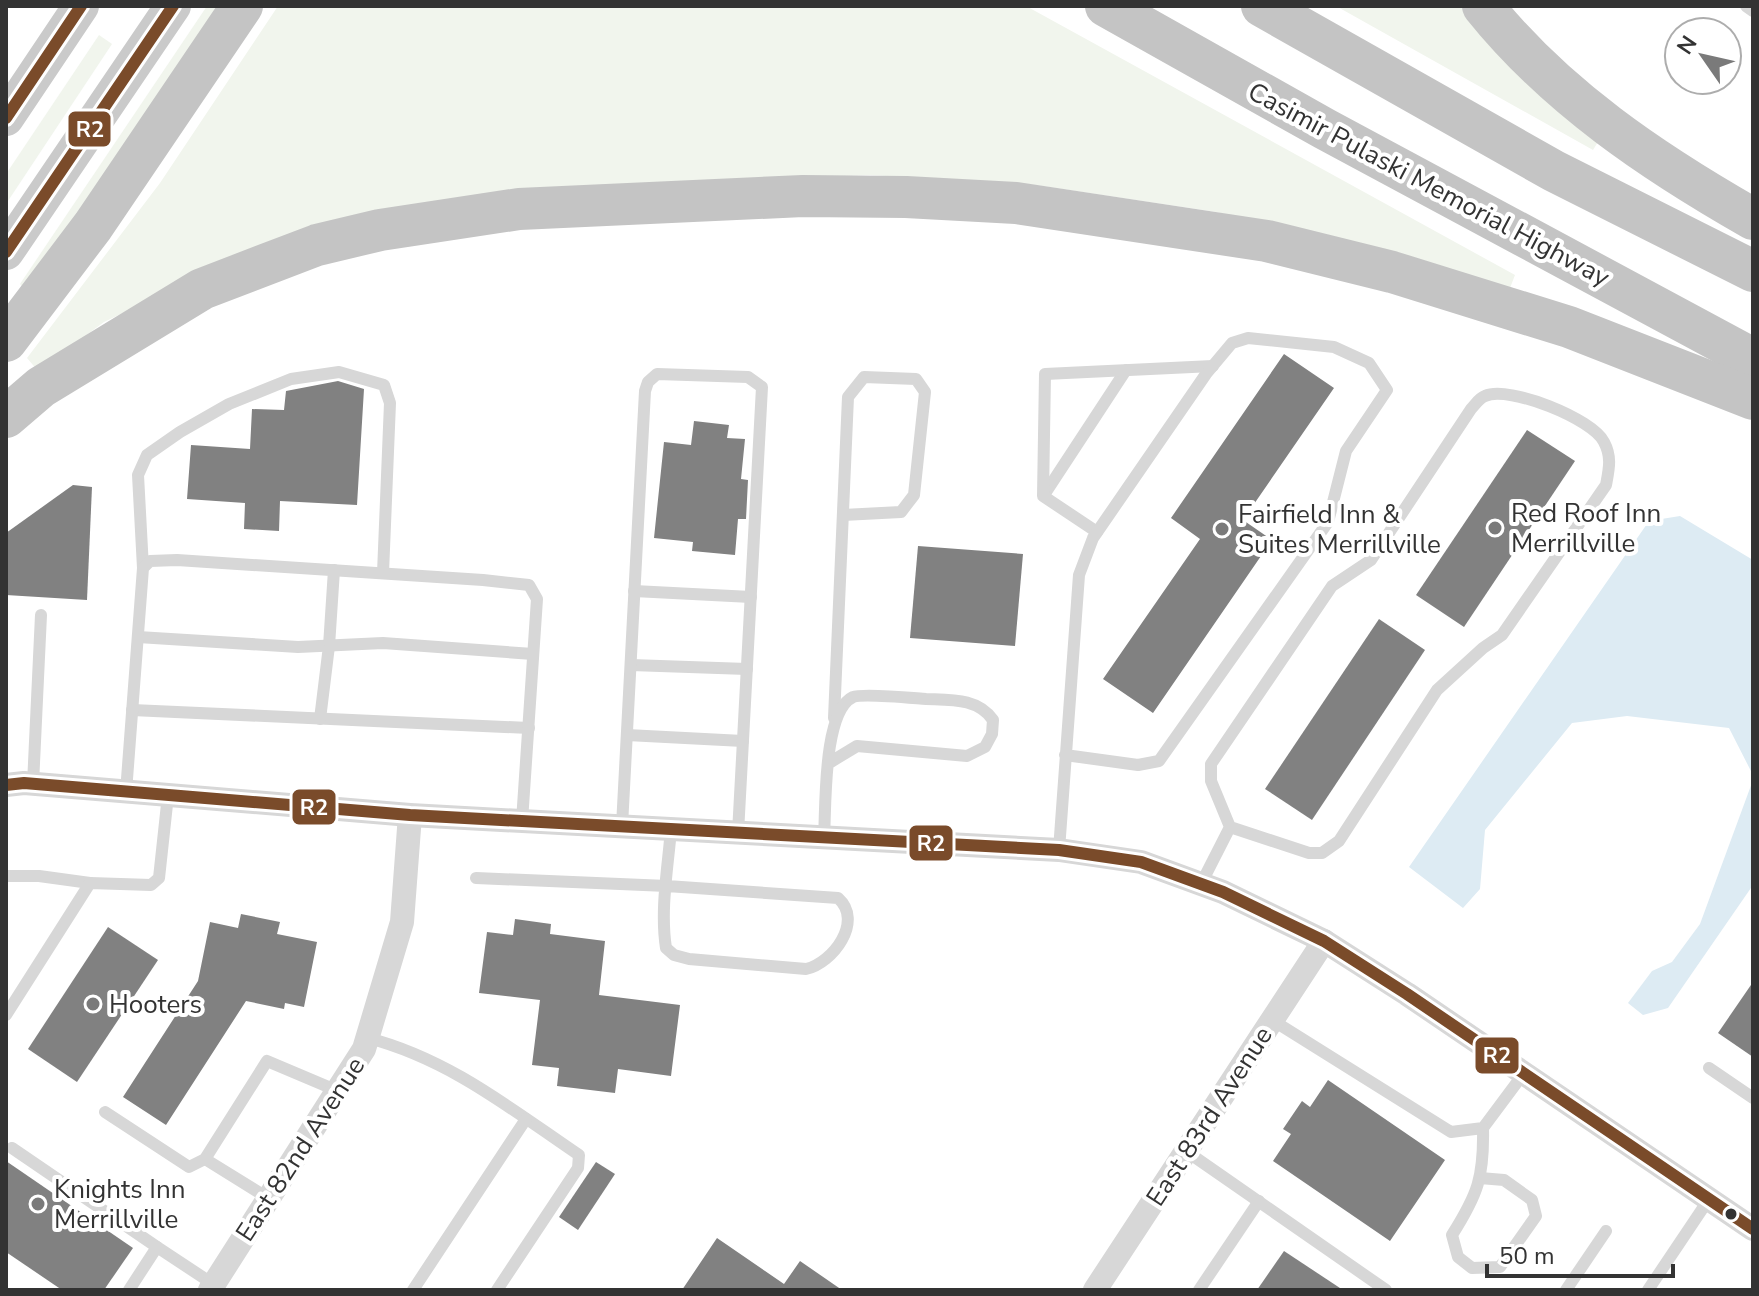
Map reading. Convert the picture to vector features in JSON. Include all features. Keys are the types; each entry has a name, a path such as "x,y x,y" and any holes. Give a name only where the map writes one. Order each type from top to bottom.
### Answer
{"highway":[{"path":"6,341 101,213 242,6"},
{"name":"Casimir Pulaski Memorial Highway","path":"1106,6 1325,129 1753,359"},
{"path":"1262,6 1554,171 1753,271"},
{"path":"1483,6 1529,57 1585,108 1689,183 1753,219"},
{"path":"6,417 41,387 202,289 317,245 380,230 519,209 803,196 1016,203 1267,241 1392,272 1569,327 1753,399"}],"main road":[{"path":"6,118 81,6"},
{"path":"6,252 173,6"}],"street":[{"path":"6,785 33,784 410,815 1059,850 1141,862 1223,892 1324,941 1753,1229"},
{"name":"East 82nd Avenue","path":"212,1287 364,1049 402,922 410,815"},
{"name":"East 83rd Avenue","path":"1095,1290 1324,941"}],"lane":[{"path":"1746,6 1753,11"},
{"path":"1059,850 1065,755 1079,575 1097,532 1232,343 1248,338 1334,347 1369,363 1387,390 1346,451 1328,522 1159,761 1138,765 1065,755"},
{"path":"1043,496 1045,374 1213,366"},
{"path":"1043,496 1126,370"},
{"path":"126,792 143,568 138,475 147,455 229,404 291,379 339,372 384,385 390,403 383,573"},
{"path":"622,826 645,391 648,382 657,374 748,377 762,387 738,833"},
{"path":"824,837 834,718 848,397 864,377 916,379 925,392 914,495 901,512 843,515"},
{"path":"1201,884 1230,827 1211,781 1211,764 1332,586 1371,560 1482,396 1495,393 1526,397 1574,418 1603,438 1610,459 1606,485 1502,635 1437,690 1339,841 1322,853 1309,853 1230,827"},
{"path":"1043,496 1097,532"},
{"path":"143,568 150,561 177,560 529,585 537,599 522,821"},
{"path":"320,719 334,570"},
{"path":"634,591 751,597"},
{"path":"33,784 41,615"},
{"path":"138,637 298,647 383,643 533,654"},
{"path":"631,665 747,669"},
{"path":"829,763 857,746 967,756 985,747 992,734 993,720 986,709 961,700 855,696 840,707 834,718"},
{"path":"132,710 529,728"},
{"path":"627,735 743,741"},
{"path":"6,876 151,885 159,878 168,795"},
{"path":"476,878 667,886 838,898 847,911 847,933 842,942 816,967 806,969 674,955 666,948 663,934 667,886 671,829"},
{"path":"6,1015 90,883"},
{"path":"1272,1020 1451,1132 1483,1128"},
{"path":"368,1038 397,1046 463,1075 579,1155 578,1168 497,1290"},
{"path":"105,1112 189,1167 205,1159 267,1061 338,1091"},
{"path":"1709,1068 1753,1098"},
{"path":"1480,1178 1504,1180 1532,1200 1536,1216 1500,1267 1472,1268 1458,1257 1452,1235 1474,1199 1480,1178 1484,1164 1483,1128 1524,1073"},
{"path":"413,1290 526,1119"},
{"path":"12,1148 212,1287"},
{"path":"1186,1151 1386,1290"},
{"path":"205,1159 268,1198"},
{"path":"1648,1290 1709,1199"},
{"path":"1199,1290 1259,1201"},
{"path":"1566,1290 1606,1231"},
{"path":"129,1290 157,1247"}],"shaded area":[{"path":"207,6 222,6 24,289 20,284"},
{"path":"278,6 1026,6 1515,275 1510,288 1361,245 1216,212 1036,185 870,175 688,182 222,266 104,322 38,371 27,358 160,183"},
{"path":"1336,6 1468,6 1601,137 1593,150"},
{"path":"99,35 112,44 6,204 6,174"},
{"path":"1680,516 1753,560 1753,775 1729,728 1627,716 1572,723 1485,830 1480,889 1463,908 1409,867 1649,521"},
{"path":"1753,780 1753,885 1668,1008 1643,1015 1628,1003 1652,971 1672,962 1700,924"}],"building":[{"name":"Fairfield Inn & Suites Merrillville","path":"1284,354 1334,388 1243,520 1272,540 1153,713 1103,679 1200,539 1171,518"},
{"path":"338,381 364,389 357,505 280,501 279,531 244,529 245,503 187,499 191,445 250,449 252,409 284,410 286,391"},
{"path":"694,421 729,425 727,438 745,439 741,479 748,480 746,519 738,519 735,555 692,551 693,542 654,538 664,442 691,445"},
{"name":"Red Roof Inn Merrillville","path":"1527,430 1575,461 1464,627 1416,595"},
{"path":"73,485 92,487 87,600 6,595 6,533"},
{"path":"918,546 1023,554 1015,646 910,638"},
{"path":"1379,619 1425,650 1312,820 1265,789"},
{"path":"241,914 280,922 277,934 317,942 304,1007 285,1003 284,1009 246,1001 166,1125 123,1097 198,981 210,922 238,928"},
{"path":"515,919 551,924 550,934 605,941 599,995 680,1005 671,1076 618,1069 615,1093 557,1086 559,1068 532,1065 540,1000 479,993 487,932 513,935"},
{"name":"Hooters","path":"108,927 158,960 77,1082 28,1049"},
{"path":"1753,982 1753,1057 1718,1033"},
{"path":"1328,1080 1445,1160 1390,1241 1273,1161 1291,1134 1283,1129 1302,1101 1310,1107"},
{"name":"Knights Inn Merrillville","path":"6,1161 133,1248 104,1290 62,1290 6,1252"},
{"path":"596,1162 615,1174 578,1230 559,1217"},
{"path":"717,1238 784,1284 800,1261 842,1290 682,1290"},
{"path":"1284,1251 1343,1290 1257,1290"}],"transit line":[{"name":"R2","path":"6,118 81,6"},
{"name":"R2","path":"6,252 173,6"},
{"name":"R2","path":"6,785 24,783 410,815 1059,850 1141,862 1223,892 1324,941 1753,1229"}],"place":[{"name":"Red Roof Inn Merrillville","path":"1495,528"},
{"name":"Fairfield Inn & Suites Merrillville","path":"1222,529"},
{"name":"Hooters","path":"93,1004"},
{"name":"Knights Inn Merrillville","path":"38,1204"}]}
